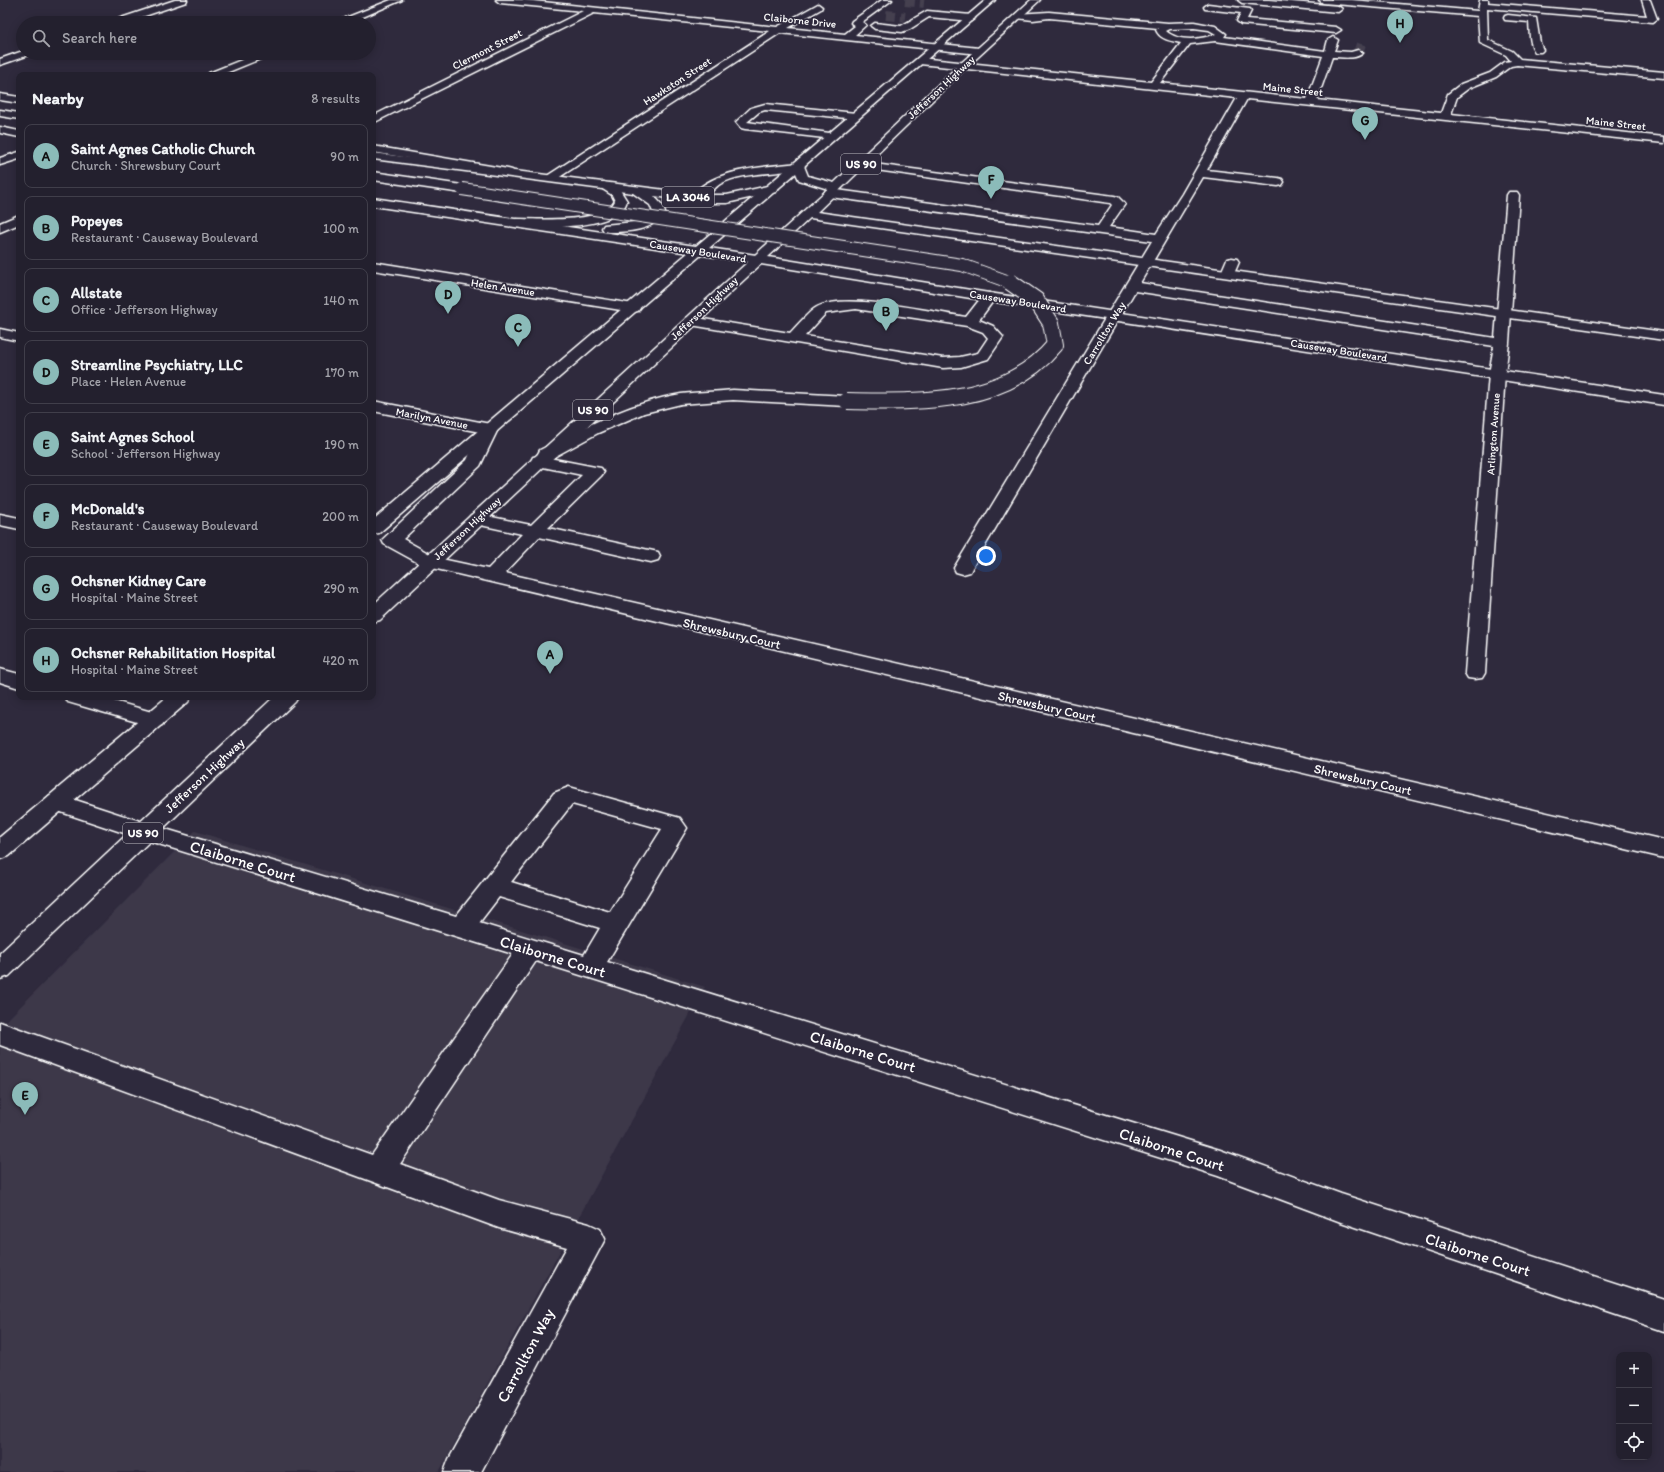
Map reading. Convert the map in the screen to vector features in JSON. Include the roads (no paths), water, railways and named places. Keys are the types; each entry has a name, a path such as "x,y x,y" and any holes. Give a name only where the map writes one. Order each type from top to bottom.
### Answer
{"main road":[{"path":"136,16 183,0"},
{"path":"358,16 398,0"},
{"name":"Claiborne Drive","path":"500,0 979,52"},
{"name":"US 90","path":"376,527 699,250 772,190 991,0"},
{"name":"Jefferson Highway","path":"376,611 431,562 542,457 756,260 808,214 979,52 995,31 1019,16 1036,0"},
{"path":"1242,0 1653,19 1646,0"},
{"path":"1323,0 1347,6"},
{"name":"Clermont Street","path":"376,118 606,3"},
{"path":"884,6 855,23 902,29 930,11"},
{"path":"1310,103 1328,54 1337,36 1347,6"},
{"name":"Hawkston Street","path":"551,178 778,30 818,7"},
{"path":"930,11 912,12 930,11 982,19"},
{"path":"1008,14 1043,21 1165,30 1205,13 1251,11 1241,21 1337,36"},
{"path":"1486,11 1533,20 1535,43 1538,48 1544,52 1544,60 1540,63"},
{"path":"1486,11 1483,41 1509,53 1517,62"},
{"path":"1205,13 1212,28 1218,35 1328,54 1352,55 1358,53"},
{"path":"846,37 862,25"},
{"path":"1165,30 1171,37 1188,40 1208,40 1218,35 1266,35"},
{"path":"1312,37 1337,36"},
{"path":"1153,86 1188,40"},
{"path":"1538,48 1550,50"},
{"path":"0,62 16,56"},
{"path":"220,72 250,60"},
{"name":"Maine Street","path":"920,61 1243,96 1296,106 1310,103 1664,140"},
{"path":"1445,117 1452,96 1465,86 1493,75 1508,64 1517,62 1664,75"},
{"name":"Carrollton Way","path":"963,568 1200,173 1243,96"},
{"path":"0,97 16,100"},
{"path":"833,136 746,126 741,122 756,110 765,107 856,116"},
{"path":"0,114 16,116"},
{"path":"0,130 16,133"},
{"path":"6,148 16,150"},
{"path":"376,150 527,175"},
{"path":"0,162 16,156"},
{"name":"LA 3046","path":"376,156 696,198 727,199 772,190"},
{"path":"696,198 716,182 733,174 799,166 804,178 833,190 899,202 1160,238"},
{"path":"859,166 1114,200 1119,204 1101,230"},
{"path":"1200,173 1278,182"},
{"path":"899,202 925,174"},
{"path":"376,176 962,265 1009,281 1036,300 1051,324 1055,345 1042,361 1014,378 976,392 939,400 902,402 847,401 733,395 681,399 638,410 592,430 542,457"},
{"path":"517,223 552,224 598,218 620,205 621,200 619,195 614,190 604,186"},
{"path":"541,227 600,229 642,225 656,217 659,213 659,209 654,202 635,190"},
{"name":"Arlington Avenue","path":"1475,672 1497,374 1502,342 1513,195"},
{"name":"Causeway Boulevard","path":"376,202 699,250 989,297 1664,400"},
{"path":"808,214 1146,261 1230,267 1504,314 1664,336"},
{"path":"0,228 16,220"},
{"name":"Helen Avenue","path":"376,266 633,308"},
{"path":"1132,286 1502,342"},
{"path":"970,322 989,297"},
{"path":"691,321 943,363 961,362 983,356 996,337 988,329 970,322 856,305 844,305 821,310 794,338"},
{"path":"0,333 16,336"},
{"name":"Marilyn Avenue","path":"376,407 490,429"},
{"name":"Shrewsbury Court","path":"490,429 474,462 391,540 431,562 491,577 1664,849"},
{"path":"491,577 595,472 542,457"},
{"path":"0,519 16,523"},
{"path":"477,519 651,556"},
{"path":"0,675 16,680"},
{"path":"86,700 154,720"},
{"path":"0,850 177,700"},
{"name":"Jefferson Highway","path":"0,969 284,700"},
{"path":"462,927 562,799 569,795 672,824 675,828 616,923 591,967"},
{"name":"Claiborne Court","path":"56,802 144,831 462,927 1220,1163 1341,1208 1664,1315"},
{"path":"494,886 616,923"},
{"path":"0,1033 379,1170 530,949"},
{"name":"Carrollton Way","path":"379,1170 499,1214 588,1239 462,1472"}],"tunnel":[{"path":"905,1 924,3"},
{"path":"886,15 905,17"},
{"path":"1358,53 1361,44"}],"place":[{"name":"Ochsner Rehabilitation Hospital","path":"1400,43"},
{"name":"Ochsner Kidney Care","path":"1365,140"},
{"name":"McDonald's","path":"991,199"},
{"name":"Streamline Psychiatry, LLC","path":"448,314"},
{"name":"Popeyes","path":"886,331"},
{"name":"Allstate","path":"518,347"},
{"name":"Saint Agnes Catholic Church","path":"550,674"},
{"name":"Saint Agnes School","path":"25,1115"}]}
